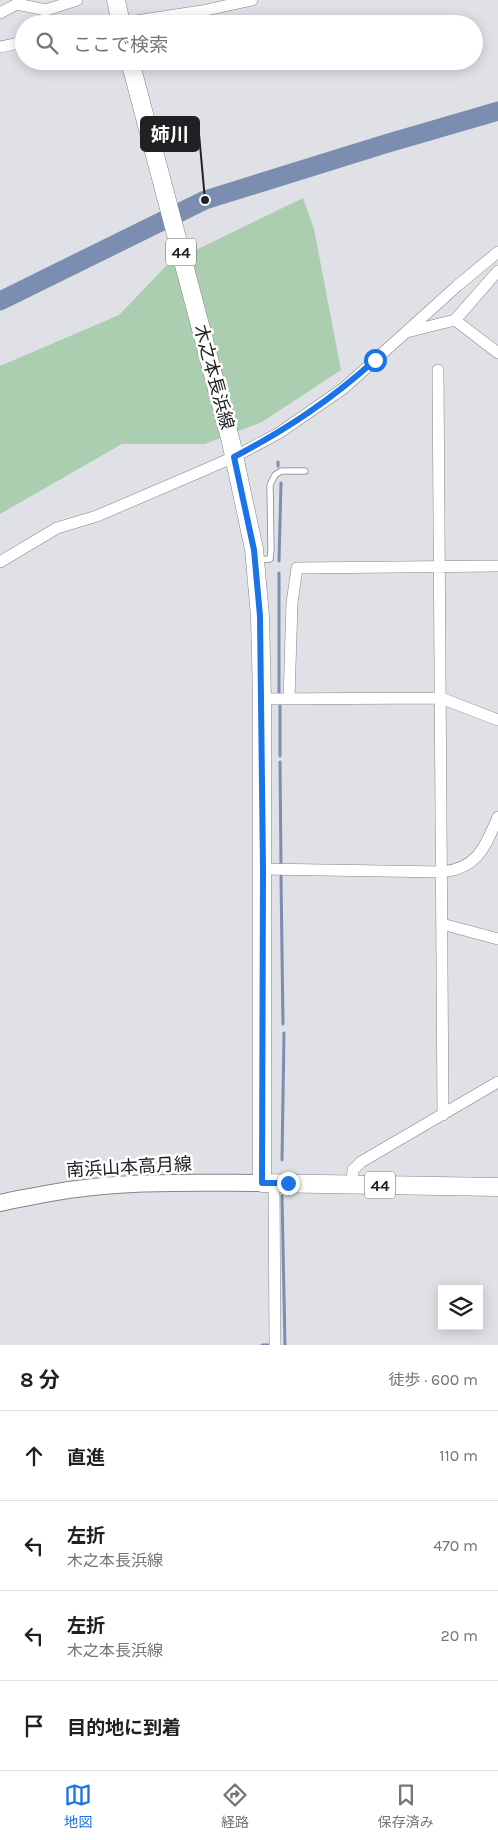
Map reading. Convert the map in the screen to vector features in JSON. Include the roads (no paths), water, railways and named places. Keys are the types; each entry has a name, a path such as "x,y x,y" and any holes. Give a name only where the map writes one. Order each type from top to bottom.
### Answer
{"main road":[{"path":"116,0 118,15"},
{"name":"木之本長浜線","path":"132,70 232,449 255,561 260,616 262,699 268,1183"},
{"name":"南浜山本高月線","path":"0,1203 77,1188 111,1184 147,1182 268,1183"},
{"name":"44","path":"268,1183 498,1187"}],"street":[{"path":"0,13 19,2 46,10 77,0"},
{"path":"174,15 252,0"},
{"path":"0,46 15,44"},
{"path":"0,562 57,528 97,516 232,449 279,433 344,388 405,332 498,252"},
{"path":"405,332 455,320 498,270"},
{"path":"455,320 498,353"},
{"path":"438,370 443,1115"},
{"path":"289,699 292,603 297,568 498,566"},
{"path":"262,699 441,698 498,720"},
{"path":"263,869 442,872 460,868 477,857 498,817"},
{"path":"442,924 498,938"},
{"path":"352,1184 354,1167 498,1082"},
{"path":"268,1183 275,1345"}],"lane":[{"path":"255,561 270,559 270,485 275,475 281,471 305,471"}],"waterway":[{"path":"0,301 205,200 498,111"},
{"path":"279,561 281,483"},
{"path":"279,573 279,694"},
{"path":"280,706 280,756"},
{"path":"280,762 281,865"},
{"path":"281,876 283,1024"},
{"path":"282,1160 284,1033"},
{"path":"282,1196 285,1345"},
{"path":"262,1345 269,1345"}],"place":[{"name":"姉川","path":"205,200"}]}
